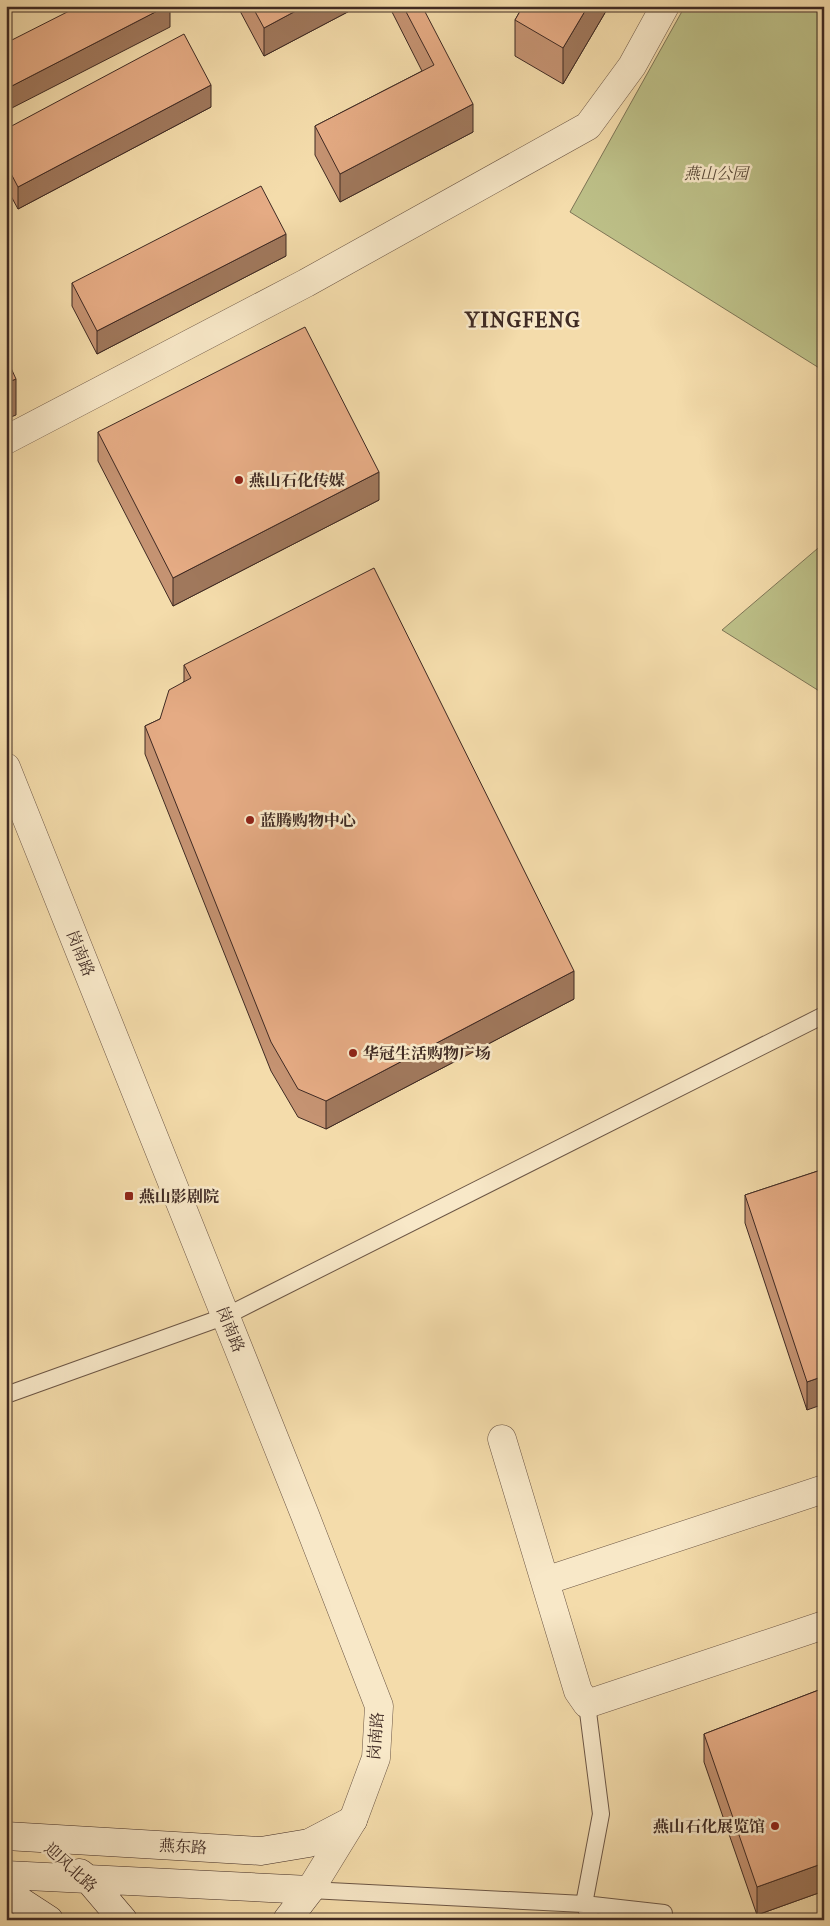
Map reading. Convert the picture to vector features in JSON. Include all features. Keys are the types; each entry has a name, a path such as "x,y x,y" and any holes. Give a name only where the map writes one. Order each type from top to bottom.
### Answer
{"street":[{"path":"6,440 306,283 588,126 632,66 665,6"},
{"name":"岗南路","path":"6,767 226,1316 379,1706 376,1758 353,1820 310,1890"},
{"path":"502,1439 578,1691 586,1704 824,1625"},
{"path":"545,1582 824,1488"},
{"name":"燕东路","path":"6,1836 261,1851 309,1843 353,1820"},
{"name":"迎风北路","path":"38,1838 89,1880 123,1920"},
{"path":"6,1875 310,1890"},
{"path":"287,1920 310,1890"},
{"path":"295,1920 310,1890"},
{"path":"6,1892 50,1920"}],"lane":[{"path":"6,1395 226,1316 824,1015"},
{"path":"586,1704 601,1814 584,1904 591,1920"},
{"path":"310,1890 584,1904 664,1913"}],"green space":[{"name":"燕山公园","path":"685,6 824,6 824,371 570,212"},
{"path":"824,543 824,694 722,630"}],"building":[{"path":"79,6 167,6 6,89 6,43"},
{"path":"252,6 305,6 264,28"},
{"path":"403,6 422,6 473,104 340,174 315,126 434,65"},
{"path":"523,6 588,6 563,48 515,20"},
{"path":"184,34 211,85 18,187 6,164 6,129"},
{"path":"261,186 286,234 97,331 72,283"},
{"name":"燕山石化传媒","path":"305,327 379,472 173,578 98,432"},
{"path":"6,357 16,379 6,383"},
{"path":"374,568 574,971 326,1101 298,1089 271,1042 145,726 160,719 169,690 191,678 184,665"},
{"path":"824,1169 824,1376 807,1382 745,1195"},
{"name":"燕山石化展览馆","path":"824,1688 824,1863 757,1887 704,1734"}],"place":[{"name":"燕山石化传媒","path":"239,480"},
{"name":"蓝腾购物中心","path":"250,820"},
{"name":"华冠生活购物广场","path":"353,1053"},
{"name":"燕山影剧院","path":"129,1196"},
{"name":"燕山石化展览馆","path":"775,1826"}],"district":[{"name":"YINGFENG","path":"523,320"}]}
